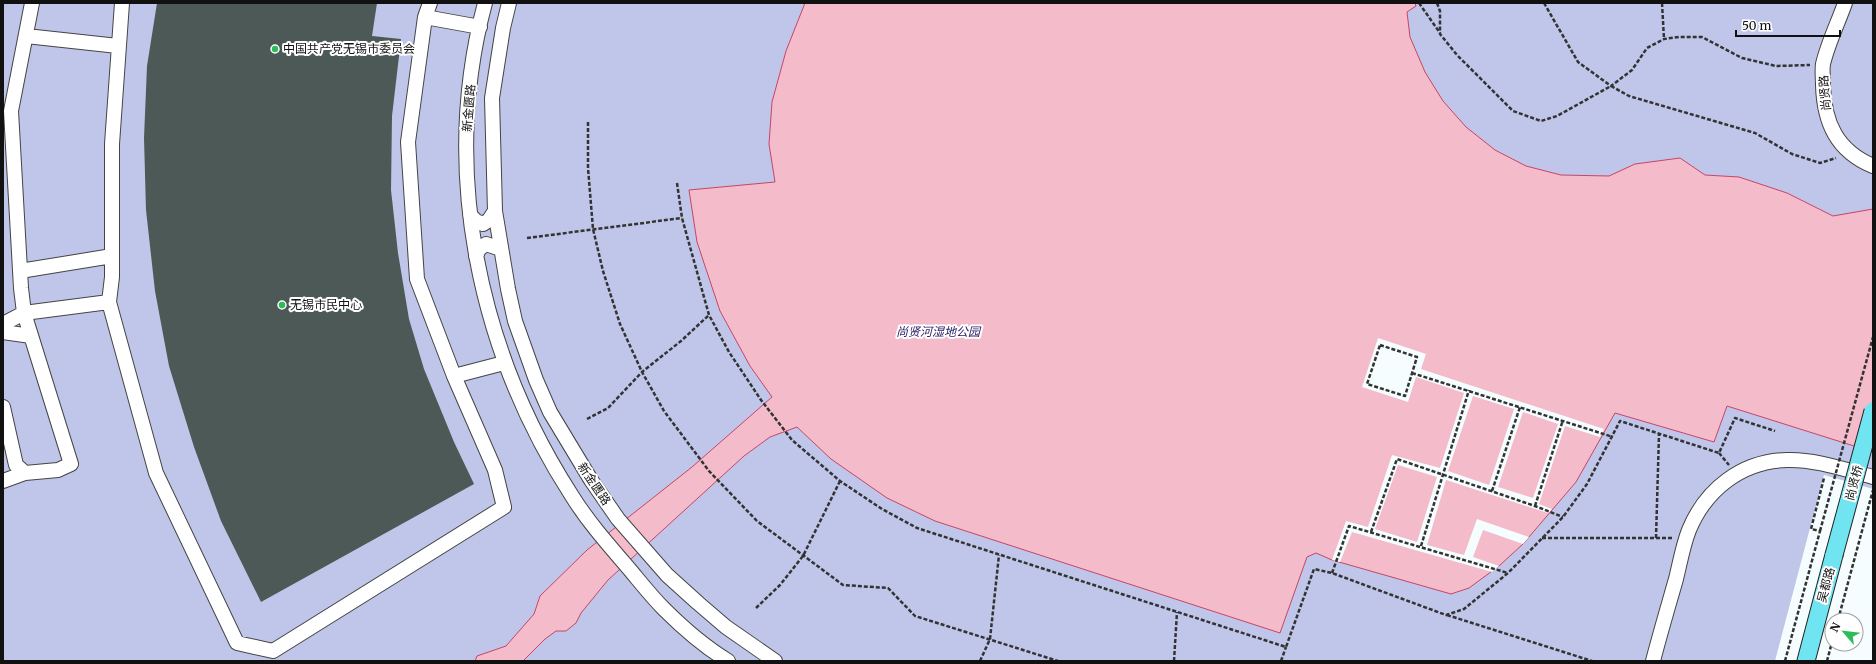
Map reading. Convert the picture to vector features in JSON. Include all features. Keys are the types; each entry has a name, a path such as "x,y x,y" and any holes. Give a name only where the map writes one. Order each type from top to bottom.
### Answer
{"main road":[{"name":"尚贤桥","path":"1834,555 1873,411"},
{"name":"吴都路","path":"1806,661 1834,555"}],"street":[{"path":"3,481 25,473 58,470 71,464 24,313 20,271 11,111 32,3"},
{"path":"122,3 112,144 112,256 109,302 156,473 237,643 273,651 504,507 495,470 454,376 417,278 408,142 425,17 430,3"},
{"name":"新金匮路","path":"485,3 469,96 466,142 470,215 476,256 493,329 504,363 525,414 551,462 573,498 600,535 664,609 728,661"},
{"name":"新金匮路","path":"509,3 503,28 492,98 495,211 515,321 550,412 591,480 618,519 667,575 726,627 776,661"},
{"name":"尚贤路","path":"1846,3 1823,65 1824,99 1829,124 1839,140 1851,153 1873,165"},
{"name":"尚贤路","path":"1846,3 1826,65 1826,99 1831,123 1841,138 1852,151 1873,165"},
{"path":"425,17 480,27"},
{"path":"26,36 118,46"},
{"path":"470,215 476,221 483,224 489,220 495,211"},
{"path":"476,256 479,248 486,244 501,248"},
{"path":"20,271 112,256"},
{"path":"3,324 24,313 109,302"},
{"path":"3,332 31,336"},
{"path":"454,376 504,363"},
{"path":"3,408 16,466 25,473"},
{"path":"1652,661 1687,538 1701,506 1717,488 1736,473 1760,464 1787,460 1827,465 1873,477"}],"path":[{"path":"1419,3 1457,56 1513,111 1541,121 1556,116 1611,86 1632,70 1647,48 1664,39 1702,37 1742,58 1776,66 1823,65"},
{"path":"1437,3 1440,11 1440,34"},
{"path":"1544,3 1578,62 1611,86 1629,96 1755,133 1792,154 1820,163 1851,153"},
{"path":"1662,3 1664,39"},
{"path":"588,122 588,168 593,229 620,324 642,372 664,411 723,487 757,521 802,556 844,585 888,588 915,616 1058,661"},
{"path":"677,183 682,218 709,315 729,352 761,400 792,440 840,481 882,509 918,528 1286,647"},
{"path":"527,238 682,218"},
{"path":"587,419 608,408 642,372 681,341 709,315"},
{"path":"1784,661 1873,337"},
{"path":"1380,345 1417,357 1412,373 1405,396 1367,384 1380,345"},
{"path":"1412,373 1613,437"},
{"path":"1421,546 1469,390"},
{"path":"1492,491 1520,407"},
{"path":"1446,615 1464,609 1508,573 1563,517 1587,484 1613,437 1620,421 1719,453 1735,418 1775,431"},
{"path":"1535,506 1563,420"},
{"path":"1656,538 1659,434"},
{"path":"1371,532 1397,459 1563,517"},
{"path":"1820,531 1812,529 1827,465"},
{"path":"756,608 780,585 802,556 840,481"},
{"path":"1840,612 1873,490"},
{"path":"1332,573 1349,526 1421,546 1508,573"},
{"path":"1542,538 1687,538"},
{"path":"980,661 990,639 999,555"},
{"path":"1281,661 1314,569 1332,573 1446,615 1592,661"},
{"path":"1174,661 1177,612"}],"green space":[{"name":"尚贤河湿地公园","path":"3,3 1873,3 1873,489 1824,475 1775,661 3,661"}],"shaded area":[{"path":"805,3 1415,3 1416,6 1407,12 1410,37 1425,72 1443,101 1466,127 1495,150 1526,166 1561,175 1609,176 1635,164 1680,158 1705,175 1739,177 1787,193 1833,216 1873,209 1873,452 1727,406 1714,442 1615,413 1576,482 1523,544 1499,566 1469,588 1451,594 1332,560 1316,553 1307,557 1280,633 935,521 887,498 831,459 797,427 770,437 744,456 608,580 581,613 576,623 566,631 556,631 545,639 523,661 475,661 477,656 506,646 534,614 540,596 587,550 692,467 772,397 750,366 720,311 697,242 689,190 775,182 769,144 772,102 786,51"}],"pier":[{"path":"1378,338 1426,354 1421,369 1604,429 1600,437 1565,426 1539,504 1552,509 1548,513 1446,480 1427,545 1464,555 1477,519 1529,537 1523,544 1483,530 1473,557 1499,566 1492,572 1352,532 1340,562 1332,560 1346,521 1368,527 1392,455 1440,468 1464,393 1416,377 1408,402 1362,387","holes":["1473,396 1514,409 1489,485 1448,471","1523,412 1558,424 1533,498 1498,487","1398,465 1437,477 1417,542 1375,529"]}],"building":[{"name":"无锡市民中心","path":"157,3 377,3 372,36 401,39 392,116 391,190 398,253 409,319 424,369 454,442 474,484 261,602 221,521 194,447 169,366 155,291 146,210 144,138 147,66"}],"place":[{"name":"中国共产党无锡市委员会","path":"275,49"},
{"name":"无锡市民中心","path":"282,305"}]}
